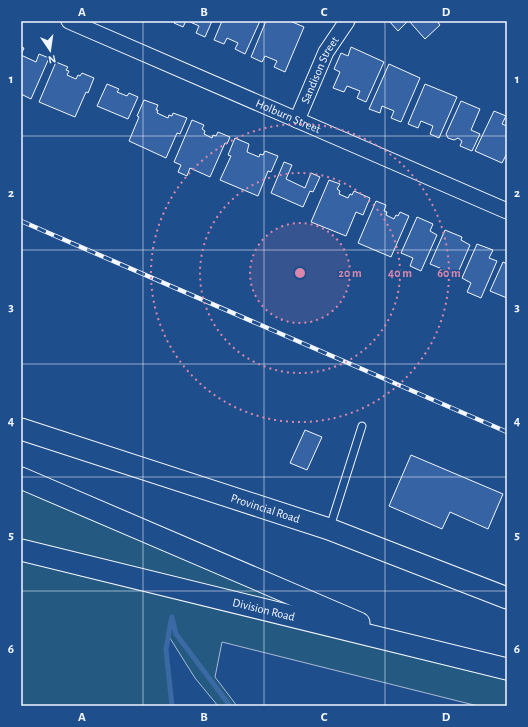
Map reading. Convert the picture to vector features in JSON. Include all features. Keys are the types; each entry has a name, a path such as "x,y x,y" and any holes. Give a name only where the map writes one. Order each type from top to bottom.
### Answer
{"main road":[{"name":"Provincial Road","path":"21,429 329,529 507,598"},
{"path":"21,478 415,647"},
{"name":"Division Road","path":"21,550 415,647 507,668"}],"street":[{"name":"Holburn Street","path":"69,21 507,211"},
{"name":"Sandison Street","path":"297,120 326,52 347,21"}],"lane":[{"path":"329,529 362,426"}],"shaded area":[{"path":"21,485 370,632 21,542"},
{"path":"21,555 179,594 507,680 507,706 478,706 222,642 215,677 237,706 218,706 195,678 168,635 166,650 173,706 21,706"}],"building":[{"path":"175,21 186,21 183,27 174,23"},
{"path":"188,21 212,21 205,37 196,33 199,26"},
{"path":"222,21 260,21 245,54 235,49 238,43 227,38 224,44 214,40"},
{"path":"266,21 290,21 304,27 285,72 274,67 277,61 265,56 262,62 251,57"},
{"path":"389,21 408,21 398,31"},
{"path":"409,21 437,21 440,25 425,39"},
{"path":"21,47 24,48 21,55"},
{"path":"351,47 384,62 366,102 357,98 360,91 347,86 344,92 333,88 340,72 334,69 341,53 348,56"},
{"path":"39,54 49,58 31,99 21,94 21,55 36,62"},
{"path":"56,62 68,67 66,70 69,71 67,75 76,79 78,75 80,76 82,73 94,78 75,117 39,102"},
{"path":"389,64 420,78 401,122 391,118 394,111 382,106 380,113 369,109"},
{"path":"107,84 119,89 117,92 127,96 129,93 138,97 128,119 97,106"},
{"path":"425,84 457,97 439,138 430,134 433,126 421,121 418,128 408,124"},
{"path":"144,100 158,105 156,110 158,110 157,113 168,118 169,115 172,116 173,113 187,118 180,134 177,133 166,158 129,141"},
{"path":"461,101 480,109 471,130 480,134 472,151 460,146 462,141 458,138 454,140 448,138 446,134"},
{"path":"494,111 506,116 502,124 507,126 507,153 502,163 475,151"},
{"path":"192,120 204,125 202,129 205,131 204,134 212,138 213,135 216,136 218,132 230,137 227,144 225,143 210,177 190,168 187,176 178,172 181,165 174,162"},
{"path":"235,138 249,144 247,152 259,157 260,154 263,155 265,151 278,156 271,172 268,171 258,196 220,180 231,156 228,155"},
{"path":"284,162 292,165 286,179 305,188 311,173 320,177 313,192 310,191 303,207 271,193"},
{"path":"329,180 340,184 337,189 340,191 339,194 348,198 354,191 370,198 363,215 356,212 346,236 311,222"},
{"path":"376,201 386,205 384,211 387,212 386,215 394,219 400,212 409,216 391,257 358,243"},
{"path":"417,217 433,224 430,231 437,235 421,271 410,266 413,258 401,253"},
{"path":"445,230 462,237 461,240 470,245 457,275 430,264"},
{"path":"477,244 493,250 489,258 497,261 481,298 467,292 471,283 462,278"},
{"path":"503,262 507,264 507,298 490,291"},
{"path":"305,430 322,437 307,470 290,463"},
{"path":"411,455 503,494 488,529 450,512 442,529 389,506"}],"waterway":[{"path":"172,617 176,634 230,706"},
{"path":"171,620 166,650 172,706"}],"railway":[{"path":"21,221 507,432"}]}
